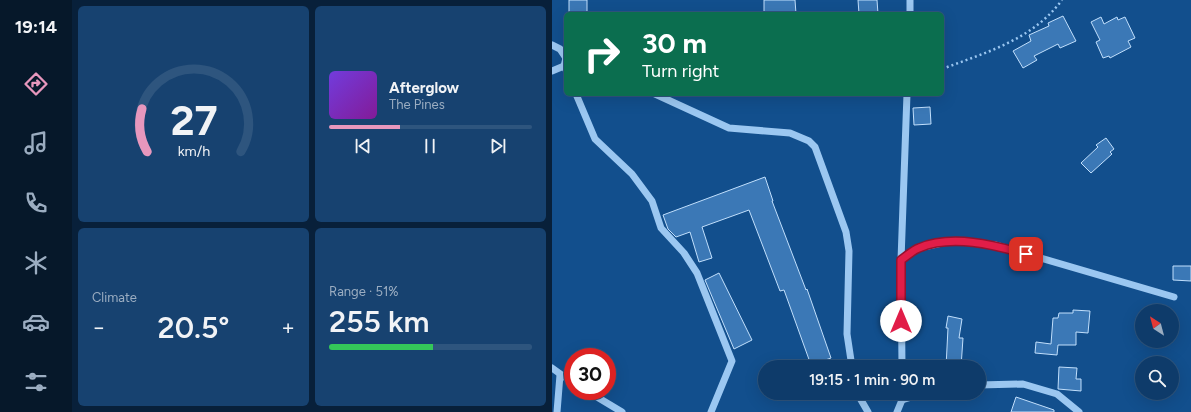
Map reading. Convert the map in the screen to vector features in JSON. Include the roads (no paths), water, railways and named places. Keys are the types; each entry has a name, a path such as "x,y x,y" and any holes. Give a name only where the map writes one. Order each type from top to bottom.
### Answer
{"street":[{"path":"910,0 910,12"},
{"path":"552,45 560,49 564,60"},
{"path":"552,71 564,64"},
{"path":"577,96 595,139 636,180 652,201 660,228 684,252 697,273 732,361 711,412"},
{"path":"659,96 729,128 790,133 809,142 815,148 846,232 849,251 847,334 851,360"},
{"path":"902,360 901,260 907,96"},
{"path":"901,260 919,248 952,241 996,245 1174,297"},
{"path":"552,368 564,377"},
{"path":"556,410 560,375"},
{"path":"986,385 1023,384 1057,394 1079,412"},
{"path":"602,400 622,412"},
{"path":"862,400 868,412"},
{"path":"897,412 901,400"}]}
